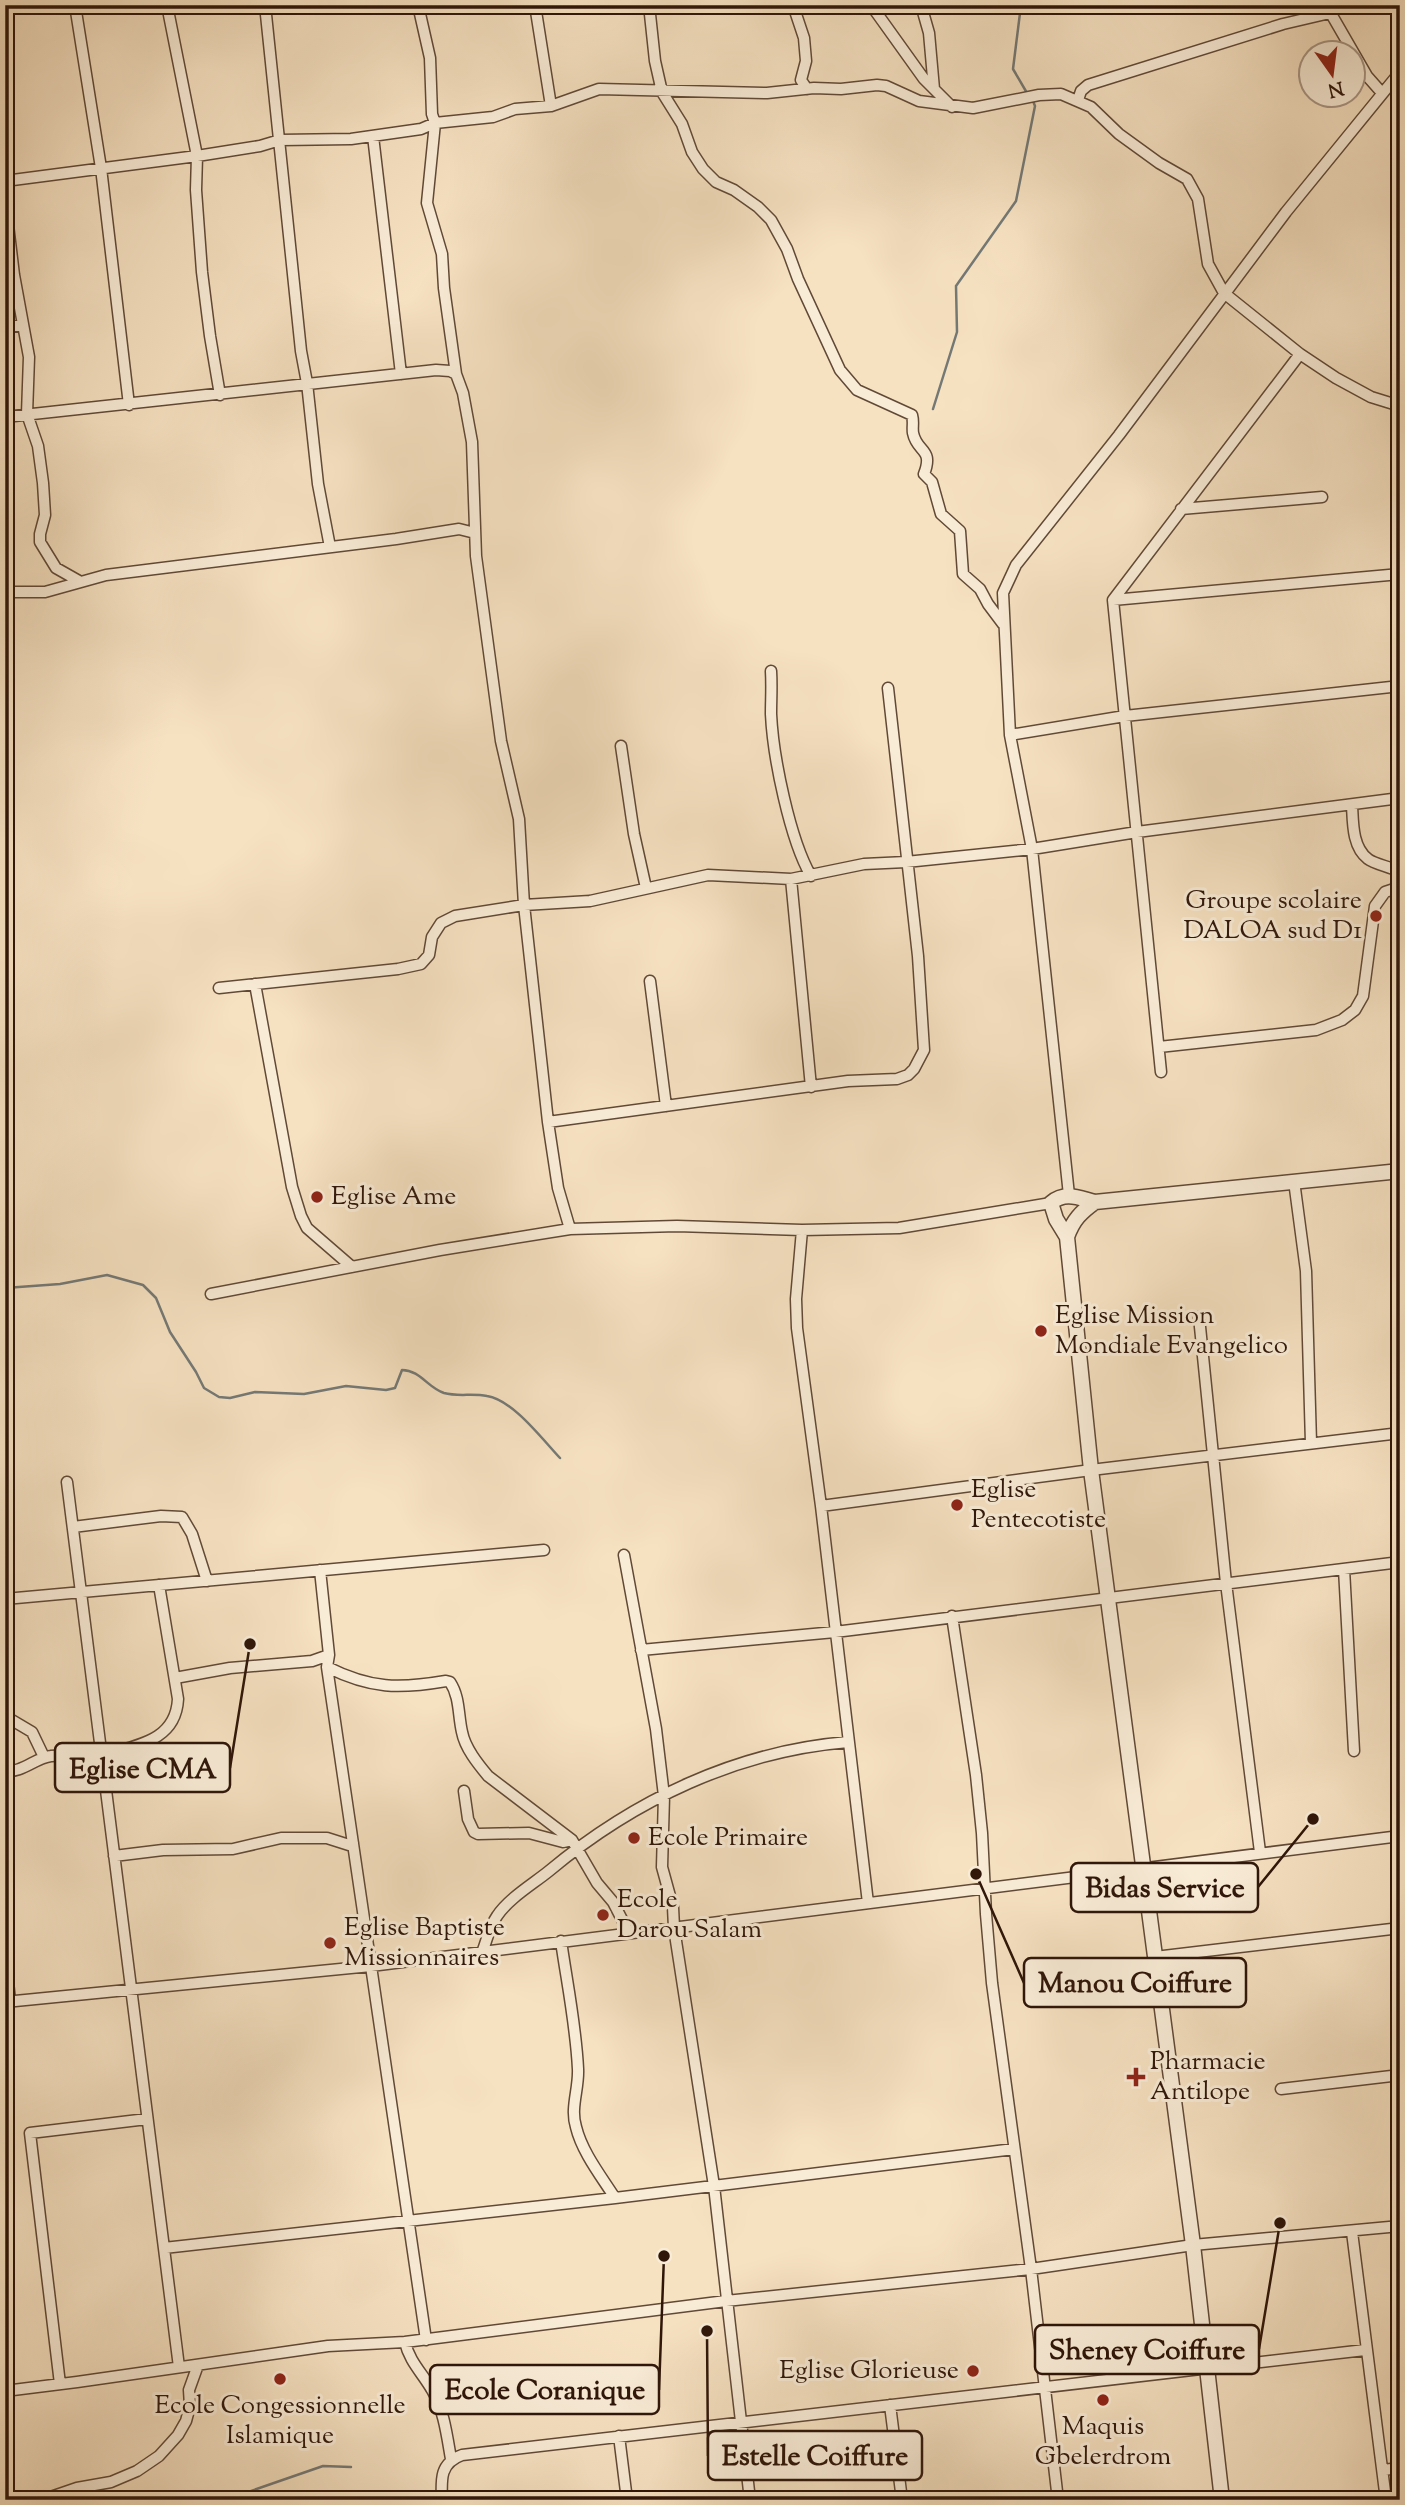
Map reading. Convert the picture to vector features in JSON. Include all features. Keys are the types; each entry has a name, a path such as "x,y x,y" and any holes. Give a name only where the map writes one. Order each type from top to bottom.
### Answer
{"street":[{"path":"75,5 100,169 129,405"},
{"path":"167,5 197,156 195,190 203,283 220,394"},
{"path":"265,5 301,351 318,484 330,547"},
{"path":"418,5 430,58 432,114 435,123 427,203 442,254 456,374 463,393 472,442 476,556 501,741 519,819 524,905 548,1122 558,1188 570,1229"},
{"path":"535,5 551,106"},
{"path":"649,5 655,61 662,92 682,124 692,152 716,183 734,190 771,220 787,249 840,370 857,390 912,415 912,431 917,443 928,455 924,474 932,482 941,514 960,531 964,574 980,589 1003,624"},
{"path":"793,5 804,38 806,61 801,80 807,89"},
{"path":"871,5 914,66 951,107"},
{"path":"920,5 929,33 934,89"},
{"path":"1078,100 1081,91 1088,85 1328,9 1367,76 1382,93"},
{"path":"1069,1195 1032,849 1010,735 1003,593 1016,565 1286,212 1400,72"},
{"path":"5,181 197,156 260,146 280,140 351,139 421,130 435,123 493,117 515,108 551,106 600,89 767,93 877,85 886,86 919,102 973,108 1061,94 1091,107 1119,134 1159,163 1187,179 1198,200 1208,264 1224,293 1300,354 1351,388 1400,406"},
{"path":"373,136 401,374"},
{"path":"5,200 7,238 29,357 27,414 38,446 43,483 45,515 40,542 56,569 79,581"},
{"path":"5,327 23,326"},
{"path":"1161,1072 1113,600 1300,354"},
{"path":"5,417 436,370 456,374"},
{"path":"1181,509 1322,497"},
{"path":"5,592 45,592 106,575 459,529 475,533"},
{"path":"1113,600 1400,574"},
{"path":"771,671 771,715 780,778 802,860 811,876"},
{"path":"1010,735 1125,716 1400,686"},
{"path":"548,1122 848,1081 897,1079 908,1075 921,1059 924,1049 919,974 888,688"},
{"path":"621,746 636,845 646,888"},
{"path":"219,988 398,969 421,964 429,955 432,937 441,923 455,916 524,905 590,901 708,874 791,879 864,864 1032,849 1137,832 1400,799"},
{"path":"1352,805 1359,849 1369,861 1387,865 1400,872"},
{"path":"791,879 811,1087"},
{"path":"1159,1047 1316,1030 1342,1020 1355,1010 1363,996 1375,906 1385,892 1400,887"},
{"path":"650,981 666,1106"},
{"path":"256,984 292,1187 301,1216 307,1228 352,1267"},
{"path":"211,1294 570,1229 677,1226 802,1230 899,1228 1051,1203 1058,1197 1069,1195 1095,1202 1400,1171"},
{"path":"1294,1181 1306,1271 1311,1443"},
{"path":"1095,1202 1078,1214 1067,1237 1091,1469 1193,2245 1222,2500"},
{"path":"1051,1203 1056,1219 1067,1237"},
{"path":"802,1230 796,1299 797,1328 868,1903"},
{"path":"1199,1317 1211,1455 1260,1852"},
{"path":"821,1506 1091,1469 1400,1433"},
{"path":"67,1482 178,2367"},
{"path":"73,1527 161,1516 182,1517 192,1534 207,1581"},
{"path":"5,1599 544,1550"},
{"path":"624,1555 656,1729 664,1796 662,1867 673,1907 674,1928 715,2186 750,2500"},
{"path":"641,1650 835,1632 1400,1562"},
{"path":"1345,1569 1354,1751"},
{"path":"320,1570 329,1655 327,1667 426,2340"},
{"path":"5,1771 19,1769 44,1757 68,1756 86,1760 145,1744 163,1733 178,1707 159,1585"},
{"path":"952,1616 976,1776 992,1983 1031,2269 1058,2500"},
{"path":"175,1678 230,1668 312,1661 329,1655"},
{"path":"327,1667 353,1681 379,1685 413,1686 450,1682 456,1692 462,1735 481,1768 488,1776 564,1831 575,1844 597,1883 613,1902 629,1933"},
{"path":"5,1716 32,1732 44,1757"},
{"path":"482,1950 497,1915 506,1905 575,1844 625,1815 692,1781 749,1760 785,1750 848,1742"},
{"path":"464,1791 471,1829 478,1834 529,1833 575,1844"},
{"path":"5,1953 8,2002 371,1966 986,1889 1143,1866 1400,1836"},
{"path":"114,1856 163,1850 233,1849 281,1838 327,1838 349,1845 353,1843"},
{"path":"1155,1957 1400,1928"},
{"path":"561,1941 577,2060 578,2089 574,2122 581,2142 615,2198"},
{"path":"1281,2089 1400,2075"},
{"path":"60,2384 30,2133 147,2119"},
{"path":"163,2248 615,2198 1014,2149"},
{"path":"5,2390 328,2346 426,2340 726,2301 1031,2269 1193,2245 1400,2226"},
{"path":"1352,2232 1386,2500"},
{"path":"405,2342 408,2355 432,2389 439,2404 451,2459 443,2474 442,2500"},
{"path":"451,2459 462,2455 619,2436 1365,2350"},
{"path":"42,2500 77,2488 111,2482 147,2465 159,2456 178,2435 186,2421 190,2406 189,2390 198,2365"},
{"path":"890,2405 902,2500"},
{"path":"619,2436 627,2500"},
{"path":"1383,2470 1400,2468"}],"waterway":[{"path":"1021,5 1013,69 1027,93"},
{"path":"933,409 957,332 956,286 1016,201 1035,106 1033,101"},
{"path":"5,1288 60,1284 107,1275 143,1285 156,1298 170,1332 204,1388 219,1397 230,1398 255,1392 304,1394 346,1386 386,1390 395,1388 402,1370 408,1371 444,1393 497,1399 517,1412 560,1458"},
{"path":"225,2500 323,2466 351,2467"}],"place":[{"name":"Groupe scolaire DALOA sud D1","path":"1376,916"},
{"name":"Eglise Ame","path":"317,1197"},
{"name":"Eglise Mission Mondiale Evangelico","path":"1041,1331"},
{"name":"Eglise Pentecotiste","path":"957,1505"},
{"name":"Eglise CMA","path":"250,1644"},
{"name":"Bidas Service","path":"1313,1819"},
{"name":"Ecole Primaire","path":"634,1838"},
{"name":"Manou Coiffure","path":"976,1874"},
{"name":"Ecole Darou Salam","path":"603,1915"},
{"name":"Eglise Baptiste Missionnaires","path":"330,1943"},
{"name":"Pharmacie Antilope","path":"1136,2077"},
{"name":"Sheney Coiffure","path":"1280,2223"},
{"name":"Ecole Coranique","path":"664,2256"},
{"name":"Estelle Coiffure","path":"707,2331"},
{"name":"Eglise Glorieuse","path":"973,2371"},
{"name":"Ecole Congessionnelle Islamique","path":"280,2379"},
{"name":"Maquis Gbelerdrom","path":"1103,2400"}]}
